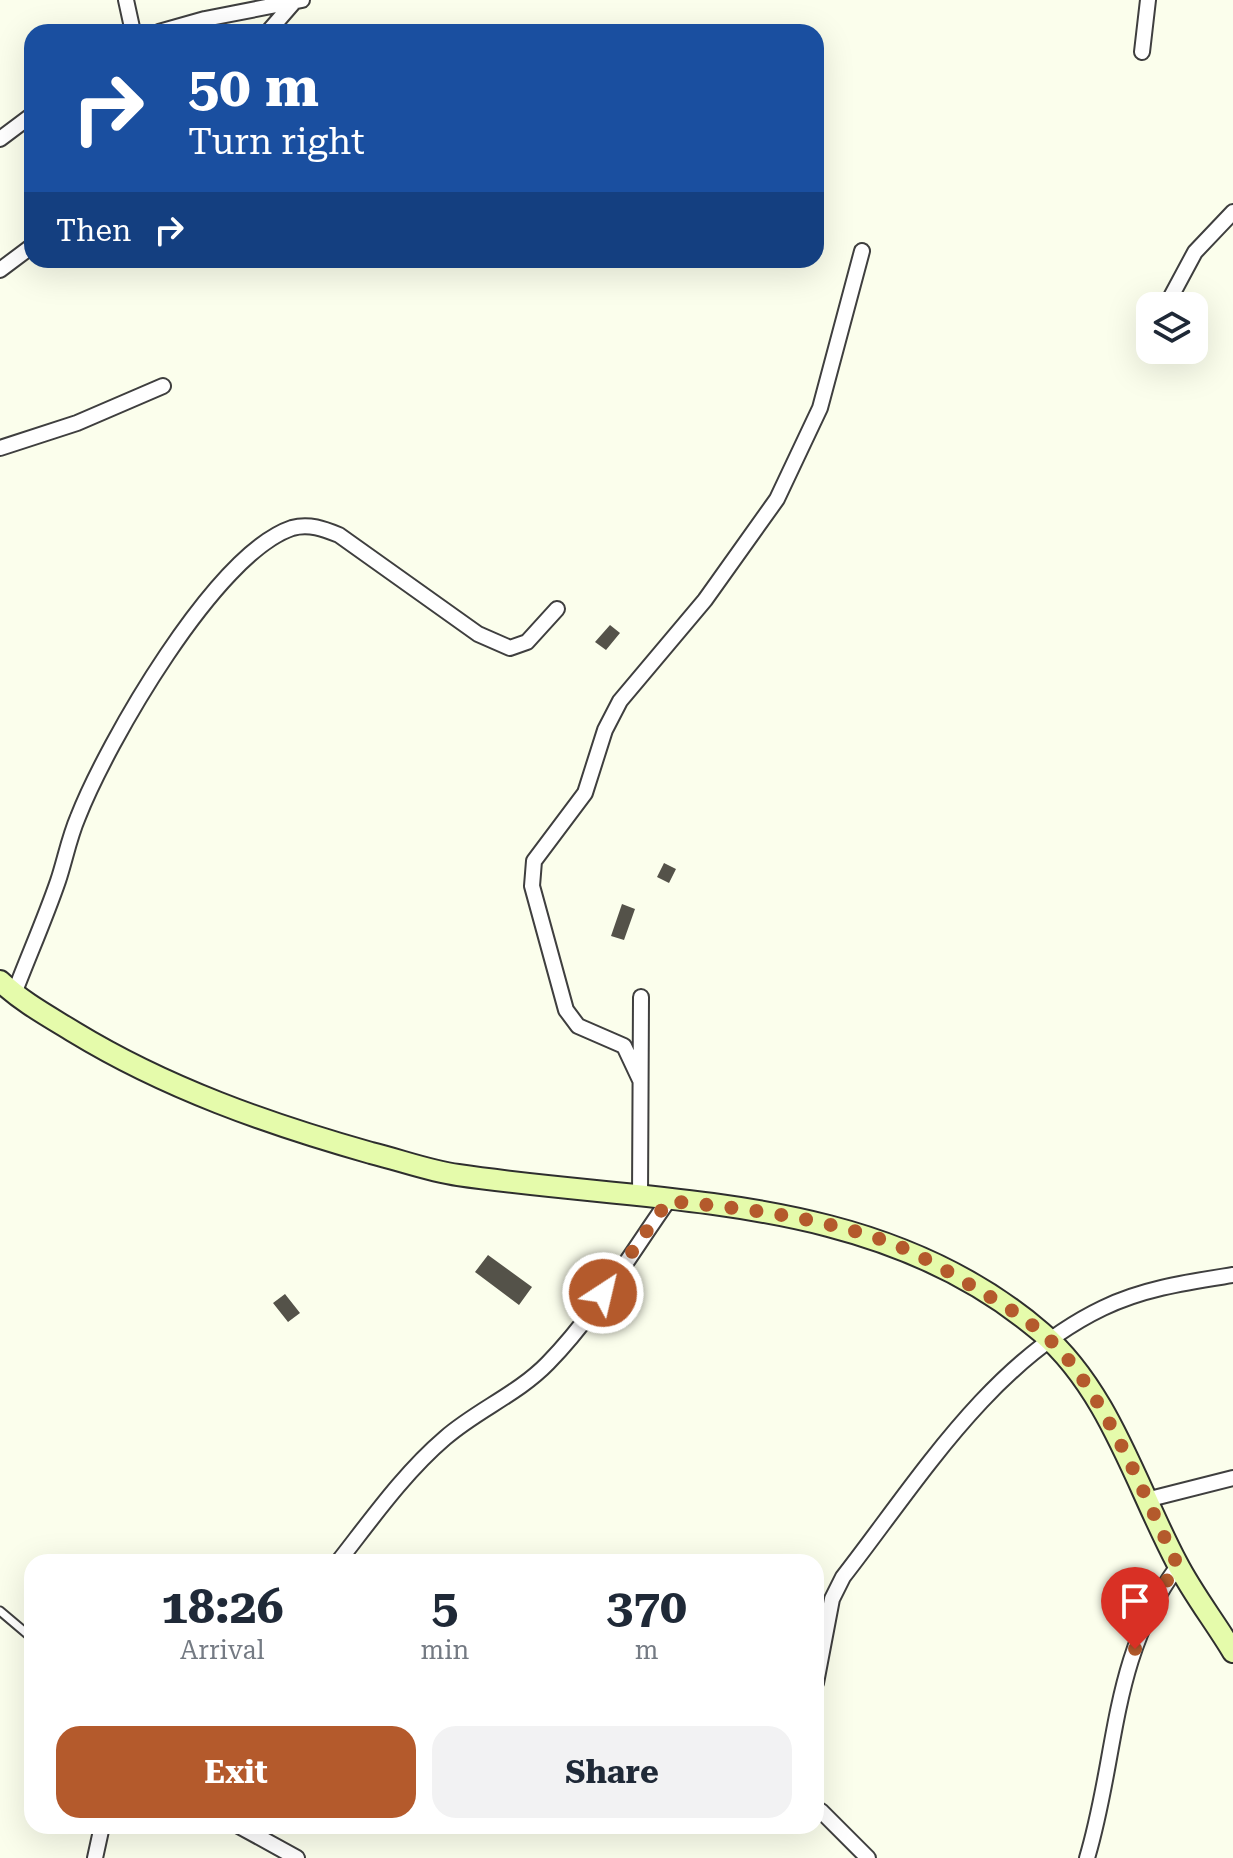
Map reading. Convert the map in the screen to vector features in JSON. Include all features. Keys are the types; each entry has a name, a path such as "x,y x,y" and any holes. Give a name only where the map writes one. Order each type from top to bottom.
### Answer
{"street":[{"path":"126,0 131,24"},
{"path":"1142,52 1148,0"},
{"path":"183,24 298,1"},
{"path":"276,24 298,1"},
{"path":"0,139 24,121"},
{"path":"1174,292 1195,252 1233,212"},
{"path":"640,1080 624,1046 578,1026 566,1010 539,920 531,871 542,848 585,793 605,730 620,701 705,600 777,499 820,408 862,251"},
{"path":"0,270 24,252"},
{"path":"0,448 77,423 163,386"},
{"path":"557,609 527,642 510,648 478,634 339,535 316,526 292,528 269,542 237,567 176,641 105,758 77,818 58,881 7,988 95,1045 267,1123 452,1175 751,1209 831,1224 886,1241 994,1299 1050,1340 1093,1396 1178,1566 1233,1652"},
{"path":"640,1198 641,997"},
{"path":"344,1554 397,1489 446,1437 517,1390 549,1362 586,1316 668,1201"},
{"path":"824,1641 832,1599 843,1577 934,1458 994,1390 1050,1340 1103,1308 1145,1292 1233,1275"},
{"path":"1146,1500 1233,1478"},
{"path":"1087,1858 1117,1702 1160,1590 1178,1566"},
{"path":"824,1814 868,1858"},
{"path":"95,1858 100,1834"},
{"path":"254,1834 297,1858"}],"lane":[{"path":"0,1611 24,1631"}],"building":[{"path":"610,625 620,633 606,650 595,642"},
{"path":"664,863 676,869 669,883 657,877"},
{"path":"622,904 635,909 624,940 611,936"},
{"path":"488,1255 532,1287 519,1305 475,1272"},
{"path":"285,1294 300,1313 288,1322 273,1303"}],"route":[{"path":"603,1293 668,1201 751,1209 831,1224 886,1241 936,1265 994,1299 1040,1330 1069,1361 1118,1439 1178,1566 1160,1590 1135,1649"}]}
